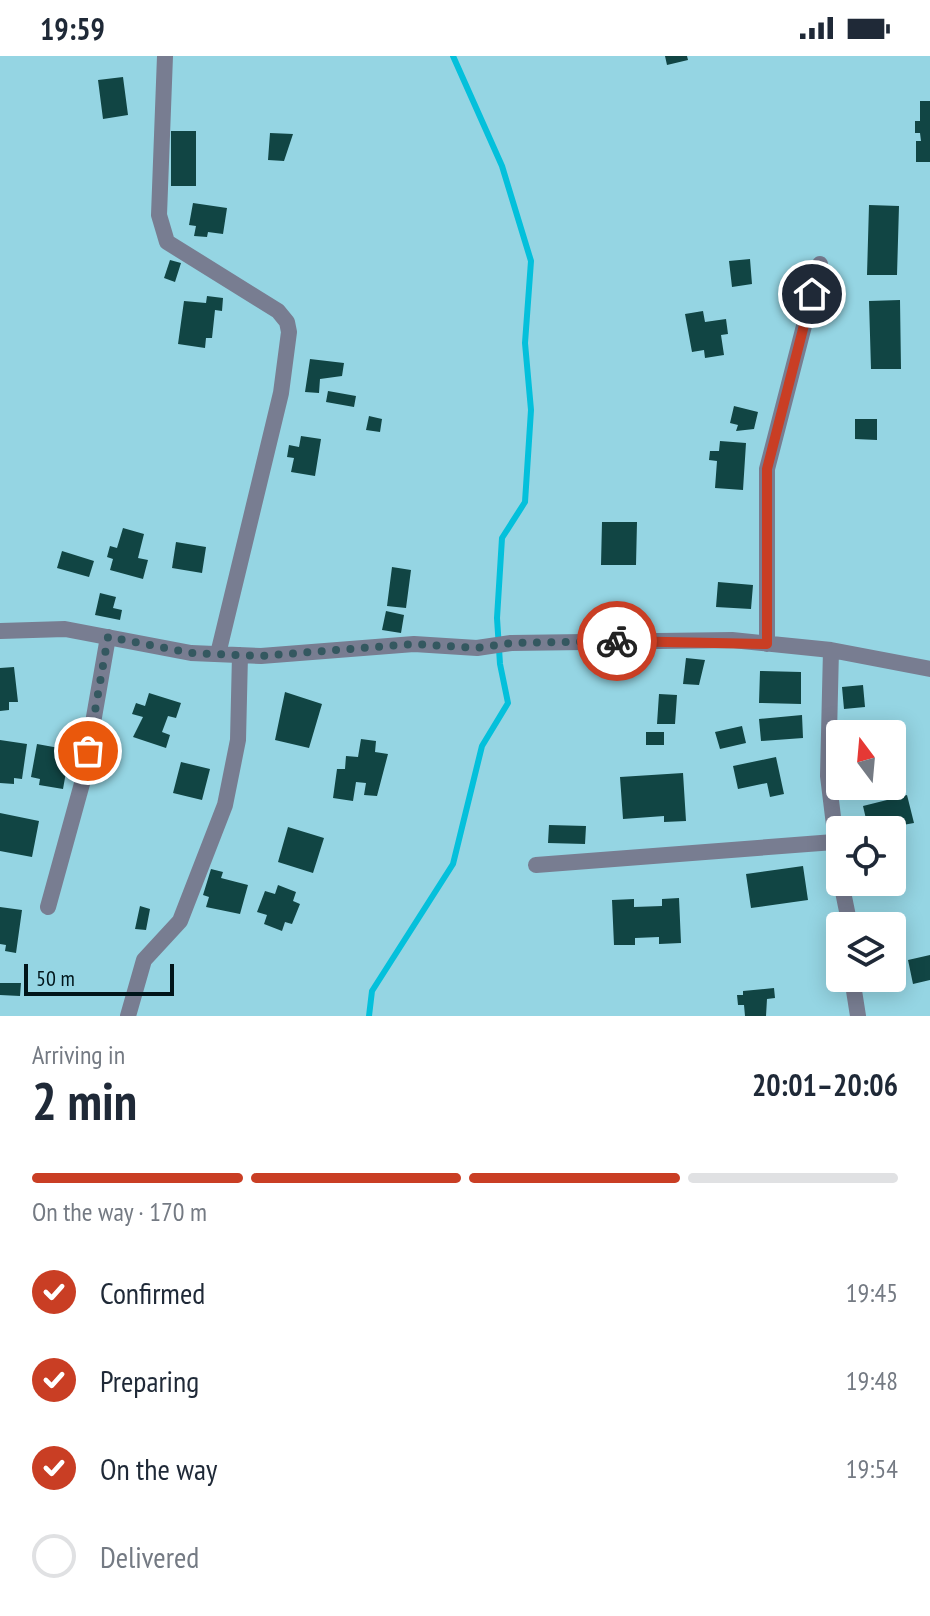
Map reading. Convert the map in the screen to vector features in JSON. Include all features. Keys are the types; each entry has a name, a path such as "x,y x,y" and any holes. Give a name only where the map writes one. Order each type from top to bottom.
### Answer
{"street":[{"path":"165,56 159,215 167,242 278,311 287,322 289,332 281,393 218,654"},
{"path":"767,644 767,469 820,264"},
{"path":"0,631 65,629 191,653 240,655 414,644 477,648 511,643 732,640 831,650 930,669"},
{"path":"48,907 83,780 108,637"},
{"path":"831,650 828,776 832,816"},
{"path":"128,1016 144,960 180,921 225,805 238,740 240,655"},
{"path":"536,865 826,843"},
{"path":"854,992 858,1016"}],"building":[{"path":"665,56 687,56 688,60 667,65"},
{"path":"123,77 128,115 103,119 98,80"},
{"path":"920,101 930,101 930,162 916,162 916,141 921,141 920,133 915,133 915,121 920,121"},
{"path":"171,131 196,131 196,186 171,186"},
{"path":"270,133 293,134 284,161 268,160"},
{"path":"193,203 227,208 223,234 208,232 207,237 194,236 196,226 189,225"},
{"path":"869,205 899,206 897,275 867,275"},
{"path":"750,259 752,284 732,287 729,261"},
{"path":"170,260 181,263 175,282 164,278"},
{"path":"207,296 223,298 222,311 215,310 212,338 206,338 205,348 178,344 184,301 206,303"},
{"path":"900,300 901,369 871,369 869,301"},
{"path":"703,311 705,322 726,319 728,334 721,335 724,355 705,358 704,350 692,352 685,314"},
{"path":"310,359 344,363 342,376 320,379 319,393 305,392"},
{"path":"328,391 356,396 354,407 326,402"},
{"path":"734,406 758,412 754,429 736,431 738,425 730,423"},
{"path":"369,416 382,419 380,432 366,430"},
{"path":"855,419 877,419 877,440 855,439"},
{"path":"301,436 321,439 315,476 291,472 294,458 287,457 289,445 299,447"},
{"path":"720,441 746,443 743,490 715,488 717,461 709,460 710,451 719,451"},
{"path":"602,522 637,522 636,565 601,565"},
{"path":"123,528 144,534 138,558 148,560 143,579 110,570 113,559 107,557 110,546 117,548"},
{"path":"176,542 206,547 202,573 172,568"},
{"path":"62,551 94,561 89,577 57,568"},
{"path":"392,567 411,570 406,608 387,606"},
{"path":"718,582 753,585 751,609 716,607"},
{"path":"100,593 116,597 113,608 122,610 120,620 95,615"},
{"path":"386,611 404,615 401,633 382,630"},
{"path":"686,658 705,660 699,685 683,684"},
{"path":"14,667 18,702 9,702 9,710 0,711 0,668"},
{"path":"760,671 801,672 801,704 759,703"},
{"path":"863,685 865,707 844,709 842,687"},
{"path":"285,692 322,704 309,748 275,740"},
{"path":"149,693 181,703 176,718 168,716 162,732 170,735 166,748 133,737 143,717 132,714 136,703 145,706"},
{"path":"659,694 677,695 675,724 657,724"},
{"path":"802,715 803,738 761,741 759,719"},
{"path":"742,726 746,743 720,749 715,732"},
{"path":"646,732 664,732 664,745 646,745"},
{"path":"361,739 376,741 375,752 388,754 377,796 364,795 366,783 356,782 353,801 333,798 337,769 345,769 346,756 358,757"},
{"path":"0,740 27,744 22,779 14,778 14,784 0,783"},
{"path":"37,744 70,750 63,789 39,785 40,779 31,777"},
{"path":"776,757 784,794 770,797 767,783 738,789 733,766"},
{"path":"181,762 210,769 202,800 173,793"},
{"path":"683,773 686,821 664,822 664,816 623,819 620,777"},
{"path":"906,795 914,823 906,824 906,816 865,816 863,806 887,800 906,800"},
{"path":"0,813 39,821 32,857 0,851"},
{"path":"549,825 586,826 585,844 548,843"},
{"path":"288,827 324,838 313,873 278,862"},
{"path":"803,866 808,900 751,908 746,874"},
{"path":"211,869 223,872 221,878 248,885 240,914 206,907 209,897 203,895"},
{"path":"278,885 296,892 293,901 300,904 292,924 285,922 282,931 264,924 267,915 257,912 265,891 275,894"},
{"path":"679,898 681,943 659,944 659,937 635,938 635,945 614,945 612,900 634,899 634,907 662,906 662,899"},
{"path":"140,906 150,909 146,930 135,929"},
{"path":"0,907 22,910 16,953 5,951 6,945 0,944"},
{"path":"930,955 930,980 913,984 908,960"},
{"path":"0,983 21,983 20,996 0,995"},
{"path":"774,988 775,998 767,999 766,1016 745,1016 744,1005 738,1005 737,995 743,995 743,991"}],"waterway":[{"path":"369,1016 372,991 453,864 482,746 508,703 500,664 497,618 502,538 525,502 531,410 525,343 531,261 502,166 453,56"}],"way so far":[{"path":"88,751 108,637 191,653 261,656 414,644 477,648 511,643 617,641"}],"route":[{"path":"617,641 732,640 767,644 767,469 812,294"}]}
